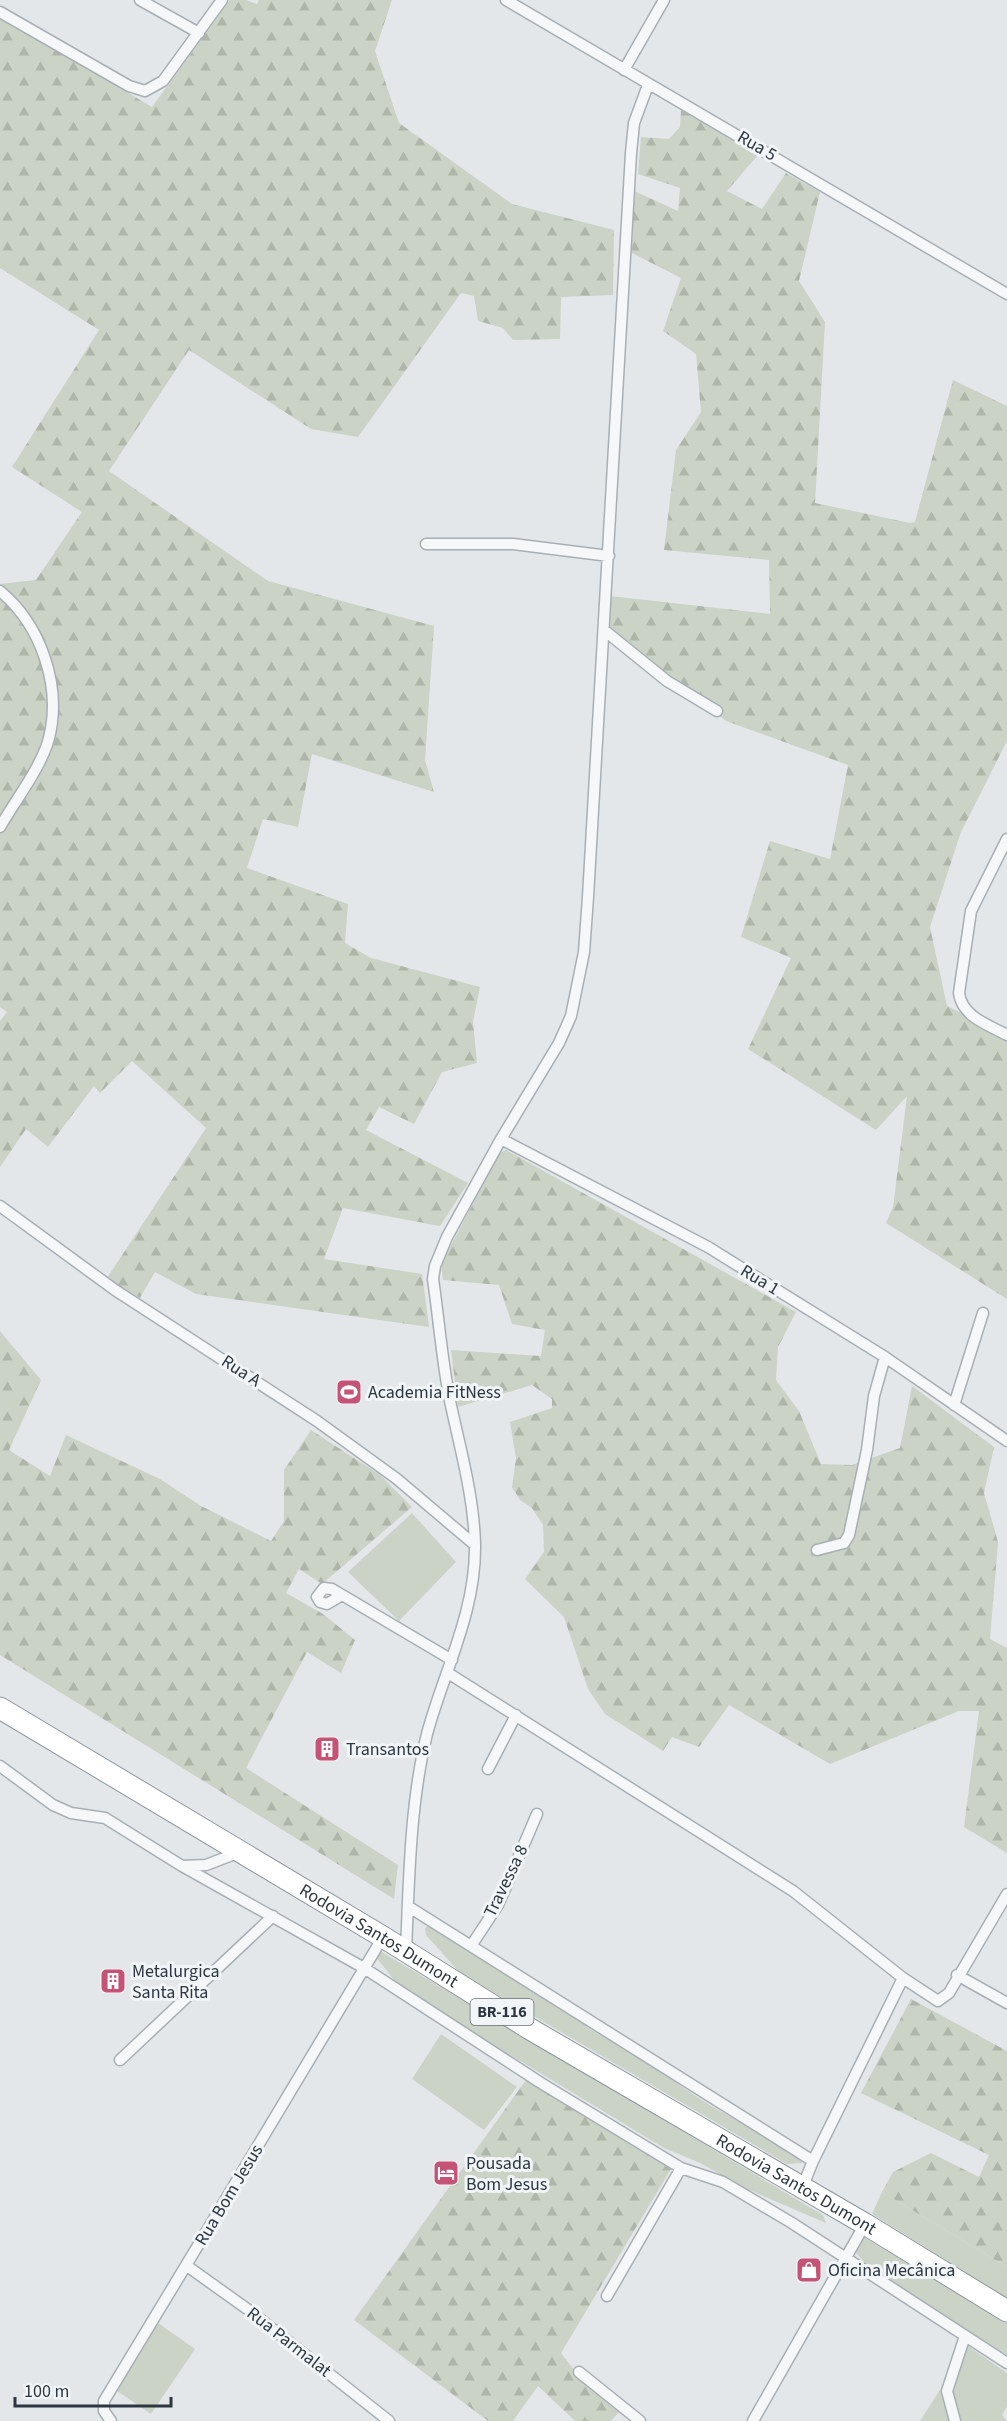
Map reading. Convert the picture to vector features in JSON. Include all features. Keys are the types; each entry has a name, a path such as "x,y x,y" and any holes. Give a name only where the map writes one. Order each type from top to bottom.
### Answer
{"highway":[{"name":"Rodovia Santos Dumont","path":"0,1708 383,1937 530,2029 865,2224 1007,2311"}],"street":[{"path":"140,0 199,33"},
{"path":"0,12 138,90 146,91 163,81 222,0"},
{"name":"Rua 5","path":"507,0 648,85 743,138 1007,294"},
{"path":"624,70 664,0"},
{"path":"406,1952 420,1767 427,1734 469,1601 475,1545 433,1280 442,1246 501,1139 559,1043 578,990 588,897 631,153 634,123 648,85"},
{"path":"426,544 513,544 609,556"},
{"path":"0,591 16,606 34,632 50,673 51,699 50,726 45,750 0,827"},
{"path":"604,630 667,681 717,711"},
{"path":"1007,839 971,911 959,993 962,1005 971,1015 1007,1035"},
{"name":"Rua 1","path":"501,1139 708,1247 885,1357 1007,1441"},
{"name":"Rua A","path":"0,1206 115,1290 317,1421 397,1479 475,1545"},
{"path":"954,1405 983,1313"},
{"path":"818,1550 844,1543 849,1535 867,1450 874,1396 885,1357"},
{"path":"342,1595 452,1660"},
{"path":"448,1673 793,1891 903,1978 938,2001 949,1993 957,1975 983,1939 1007,1894"},
{"path":"488,1769 516,1715"},
{"path":"0,1766 53,1805 71,1813 105,1818 182,1866 364,1968 541,2083 681,2168 723,2182 845,2257 1007,2363"},
{"name":"Travessa 8","path":"471,1946 498,1905 537,1814"},
{"path":"182,1866 206,1865 240,1852"},
{"path":"409,1907 813,2161"},
{"path":"120,2060 273,1916"},
{"name":"Rua Bom Jesus","path":"111,2421 104,2411 104,2402 242,2176 312,2052 383,1937"},
{"path":"957,1975 1007,2003"},
{"path":"802,2188 903,1978"},
{"path":"607,2296 681,2168"},
{"path":"753,2421 865,2224"},
{"name":"Rua Parmalat","path":"187,2266 268,2325 389,2421"},
{"path":"956,2421 946,2391 965,2336"},
{"path":"579,2372 640,2421"}],"green space":[{"path":"230,0 246,0 257,4 259,0 392,0 375,51 399,123 512,204 614,230 613,295 561,297 560,339 513,340 503,328 478,321 474,296 461,293 358,437 311,429 189,350 109,471 268,581 434,626 425,760 434,792 312,754 298,827 263,819 247,868 348,904 345,943 371,958 480,987 473,1022 477,1063 442,1072 414,1124 379,1107 366,1130 468,1183 440,1226 343,1208 324,1259 422,1274 429,1327 196,1294 155,1272 140,1298 107,1278 206,1128 132,1061 100,1093 94,1086 48,1147 26,1129 0,1167 0,1021 7,1012 0,1007 0,584 36,580 82,512 12,467 99,330 0,268 0,17 152,107"},
{"path":"681,110 758,155 727,191 762,209 786,173 820,192 799,281 825,322 815,503 910,523 915,522 953,380 1007,406 1007,741 961,832 930,927 947,1006 1007,1035 1007,1299 886,1223 893,1207 907,1096 876,1130 748,1049 791,958 741,937 770,841 830,859 848,765 726,721 610,631 610,596 770,614 769,560 664,550 676,450 701,412 696,354 663,331 681,278 632,253 634,191 678,211 680,188 638,174 641,137 669,139 680,127"},
{"path":"506,1150 796,1312 778,1347 776,1380 799,1411 821,1464 852,1465 900,1448 912,1386 994,1447 984,1493 998,1542 990,1639 1007,1648 1007,1853 964,1827 979,1711 959,1711 830,1764 729,1705 699,1747 672,1737 663,1751 605,1714 588,1689 564,1617 525,1579 544,1552 543,1525 532,1508 520,1500 512,1487 516,1458 510,1422 552,1408 552,1399 532,1385 458,1407 451,1350 541,1356 545,1330 512,1324 499,1285 443,1280 441,1264 500,1153"},
{"path":"0,1331 41,1380 9,1450 50,1476 66,1435 160,1479 201,1506 271,1541 284,1521 284,1470 311,1430 380,1475 412,1507 322,1584 299,1569 286,1593 323,1614 355,1640 341,1673 307,1652 246,1768 398,1865 394,1899 0,1655"},
{"path":"412,1513 456,1562 399,1621 348,1572"},
{"path":"428,1925 572,2011 593,2031 636,2054 700,2099 790,2151 802,2159 802,2163 787,2164 460,1973 426,1935 425,1929"},
{"path":"380,1951 823,2215 826,2223 747,2189 698,2162 664,2148 428,2005 395,1981 375,1956"},
{"path":"911,1999 1007,2051 1007,2267 882,2192 893,2172 931,2153 979,2177 989,2155 861,2093"},
{"path":"441,2034 517,2087 484,2130 412,2079"},
{"path":"526,2080 671,2169 561,2353 577,2374 621,2410 611,2421 575,2421 538,2386 513,2421 488,2421 354,2320"},
{"path":"882,2192 1007,2267 1007,2298 872,2214"},
{"path":"860,2235 1007,2323 1007,2355 869,2268 853,2249"},
{"path":"158,2323 195,2349 151,2414 114,2389"},
{"path":"968,2346 1007,2373 1007,2406 1002,2415 1007,2421 920,2421"}],"place":[{"name":"Academia FitNess","path":"349,1392"},
{"name":"Transantos","path":"327,1749"},
{"name":"Metalurgica Santa Rita","path":"113,1981"},
{"name":"Pousada Bom Jesus","path":"446,2173"},
{"name":"Oficina Mecânica","path":"809,2270"}]}
